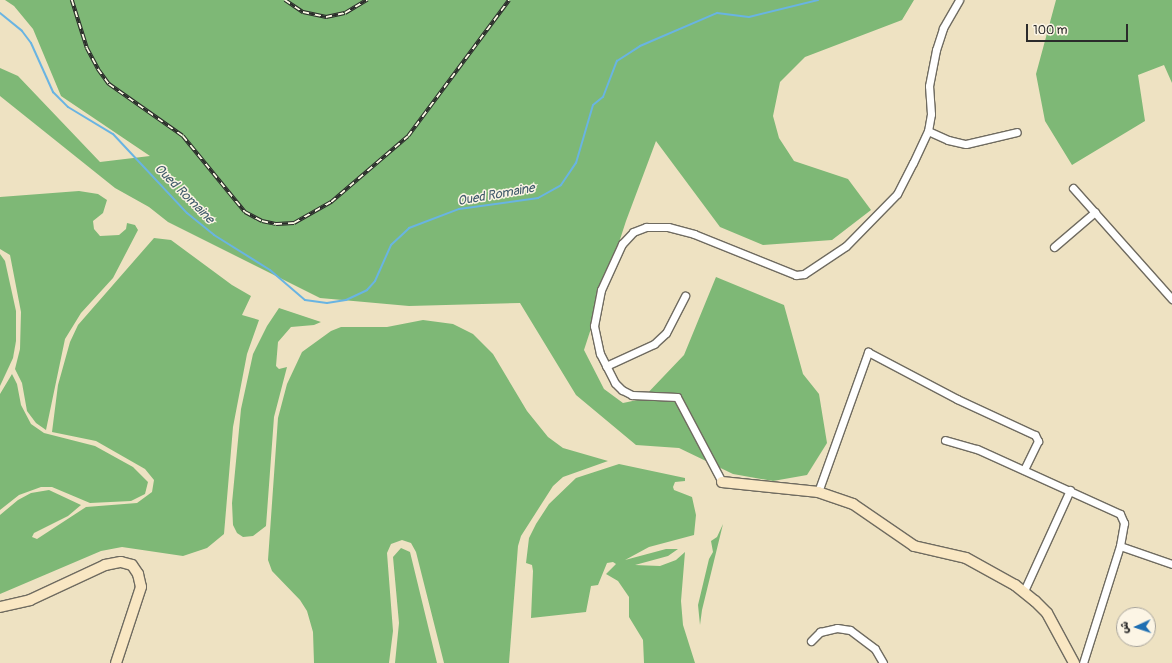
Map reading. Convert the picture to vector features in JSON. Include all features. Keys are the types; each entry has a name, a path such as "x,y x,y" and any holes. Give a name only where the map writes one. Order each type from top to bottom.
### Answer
{"street":[{"path":"960,0 943,28 936,50 929,86 931,114 928,131 897,194 846,246 804,274 796,275 694,234 668,227 646,227 633,232 622,244 601,290 594,326 596,343 615,383 622,390 632,395 677,397 722,482 818,492 853,504 914,546 966,558 1024,591 1047,612 1074,663"},
{"path":"928,131 948,140 966,144 1017,132"},
{"path":"1073,188 1172,299"},
{"path":"1054,247 1095,212"},
{"path":"606,366 654,344 666,333 685,296"},
{"path":"818,492 868,352 957,399 1035,435 1038,441 1024,470"},
{"path":"945,440 977,449 1120,514 1124,523 1120,546 1083,663"},
{"path":"1024,591 1070,490"},
{"path":"1120,546 1172,564"},
{"path":"0,608 30,600 105,565 121,562 132,565 138,574 141,587 116,663"},
{"path":"811,641 820,632 837,628 850,630 875,649 883,663"}],"green space":[{"path":"5,0 914,0 902,20 805,57 780,82 773,116 779,138 794,161 848,179 871,210 832,240 763,245 720,227 656,141 626,221 584,350 604,389 623,403 642,399 684,355 716,277 784,305 803,374 819,394 827,443 807,475 773,481 733,474 679,448 636,445 576,395 520,303 409,306 320,298 168,222 149,207 115,188 0,96 0,68 18,76 100,162 150,156 61,96 33,29 14,6"},
{"path":"1056,0 1172,0 1172,83 1164,65 1138,75 1145,121 1072,165 1045,121 1036,74"},
{"path":"79,191 98,194 107,200 103,213 93,221 94,229 100,236 119,235 126,229 127,223 135,225 138,230 113,278 81,313 65,339 46,430 36,423 27,411 22,383 15,369 20,349 21,312 10,255 0,249 0,197"},
{"path":"154,238 171,240 232,285 251,296 242,315 259,320 247,354 233,427 224,534 207,548 183,556 122,547 101,551 0,594 0,515 18,500 31,493 49,490 81,505 68,516 34,533 32,537 37,539 86,507 137,503 152,492 154,480 145,469 96,441 52,432 58,385 70,342 78,325"},
{"path":"0,254 5,261 16,311 16,341 13,358 0,386"},
{"path":"279,308 321,322 314,325 291,327 278,342 276,366 279,369 287,367 274,417 266,526 253,536 243,537 237,533 233,525 232,503 241,409 253,354 267,326"},
{"path":"423,320 453,324 473,334 493,354 527,411 548,437 563,448 608,461 563,477 553,486 521,536 518,546 509,663 444,663 416,552 411,543 402,540 391,544 387,553 393,631 389,663 314,663 313,632 307,611 300,600 272,571 268,560 278,418 287,384 302,352 331,331 341,327 387,327"},
{"path":"12,374 17,384 21,405 31,424 44,433 95,446 133,467 148,482 145,494 131,501 90,503 52,487 41,487 19,495 0,510 0,394"},
{"path":"619,464 685,478 685,481 675,482 673,487 674,490 692,497 696,515 694,535 649,547 625,560 666,549 678,549 668,556 635,565 660,566 676,560 685,552 681,601 683,625 695,663 644,663 643,640 629,617 629,597 618,581 606,574 616,564 613,562 607,563 598,585 591,586 586,612 531,618 533,571 532,565 526,563 529,538 536,524 549,504 576,478"},
{"path":"723,524 702,610 700,625 698,605 709,559 713,552 711,541 717,537"},
{"path":"401,548 410,552 437,663 395,663 399,623 393,557"}],"waterway":[{"name":"Oued Romaine","path":"0,13 22,31 31,43 53,92 68,107 113,134 187,213 214,235 270,270 305,300 327,303 346,300 367,290 375,281 391,245 409,228 459,209 538,198 561,185 576,163 593,105 603,97 617,61 640,46 717,13 749,17 818,0"}],"railway":[{"path":"72,0 87,48 98,69 109,84 183,136 245,212 262,221 276,224 294,223 331,202 408,136 509,0"},
{"path":"285,0 303,12 326,17 345,13 367,0"}]}
